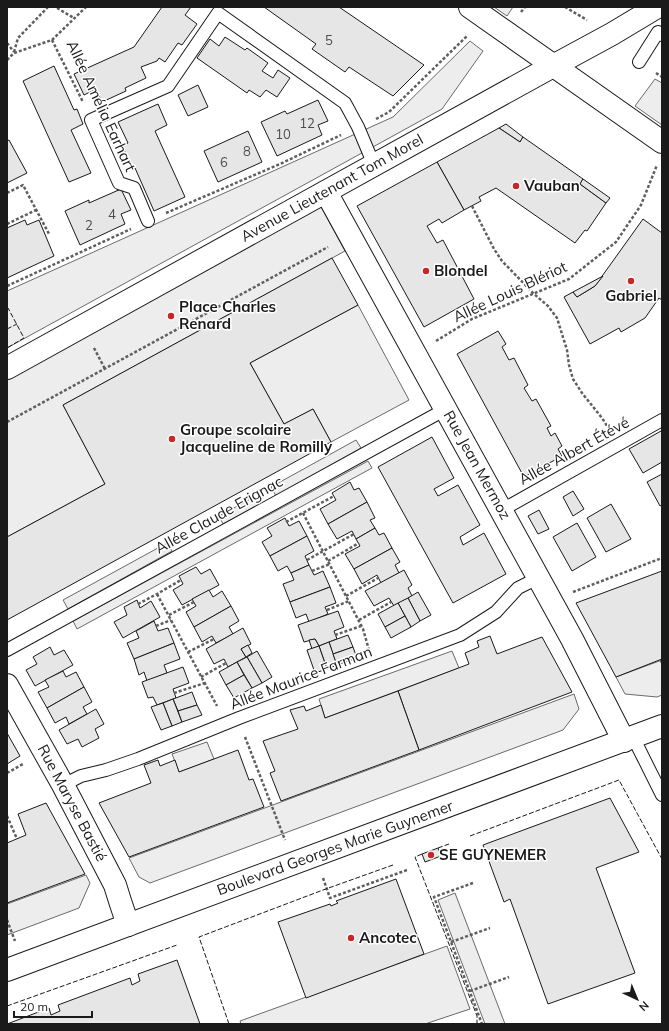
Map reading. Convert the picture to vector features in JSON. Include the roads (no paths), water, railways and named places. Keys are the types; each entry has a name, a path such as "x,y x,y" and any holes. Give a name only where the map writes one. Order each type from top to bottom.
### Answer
{"street":[{"name":"Avenue Lieutenant Tom Morel","path":"7,368 612,34 657,7"},
{"path":"478,12 662,142"},
{"name":"Rue Jean Mermoz","path":"326,192 628,739"},
{"name":"Rue Maryse Bastié","path":"7,685 115,885 128,925"},
{"name":"Boulevard Georges Marie Guynemer","path":"7,970 662,726"}],"lane":[{"name":"Allée Amélia Earhart","path":"148,221 134,188 119,183 92,120 168,86 215,10"},
{"path":"215,10 345,103 358,127 374,165"},
{"path":"639,62 658,32 662,35"},
{"name":"Allée Claude Erignac","path":"7,650 446,410"},
{"name":"Allée Albert Étévé","path":"502,510 662,420"},
{"name":"Allée Maurice Farman","path":"62,785 81,776 106,770 138,759 238,718 460,635 496,612 518,588 538,578"},
{"path":"628,739 662,795"}],"place":[{"name":"Vauban","path":"516,186"},
{"name":"Blondel","path":"426,271"},
{"name":"Gabriel","path":"631,281"},
{"name":"Place Charles Renard","path":"171,316"},
{"name":"Groupe scolaire Jacqueline de Romilly","path":"172,439"},
{"name":"SE GUYNEMER","path":"431,855"},
{"name":"Ancotec","path":"351,938"}]}
